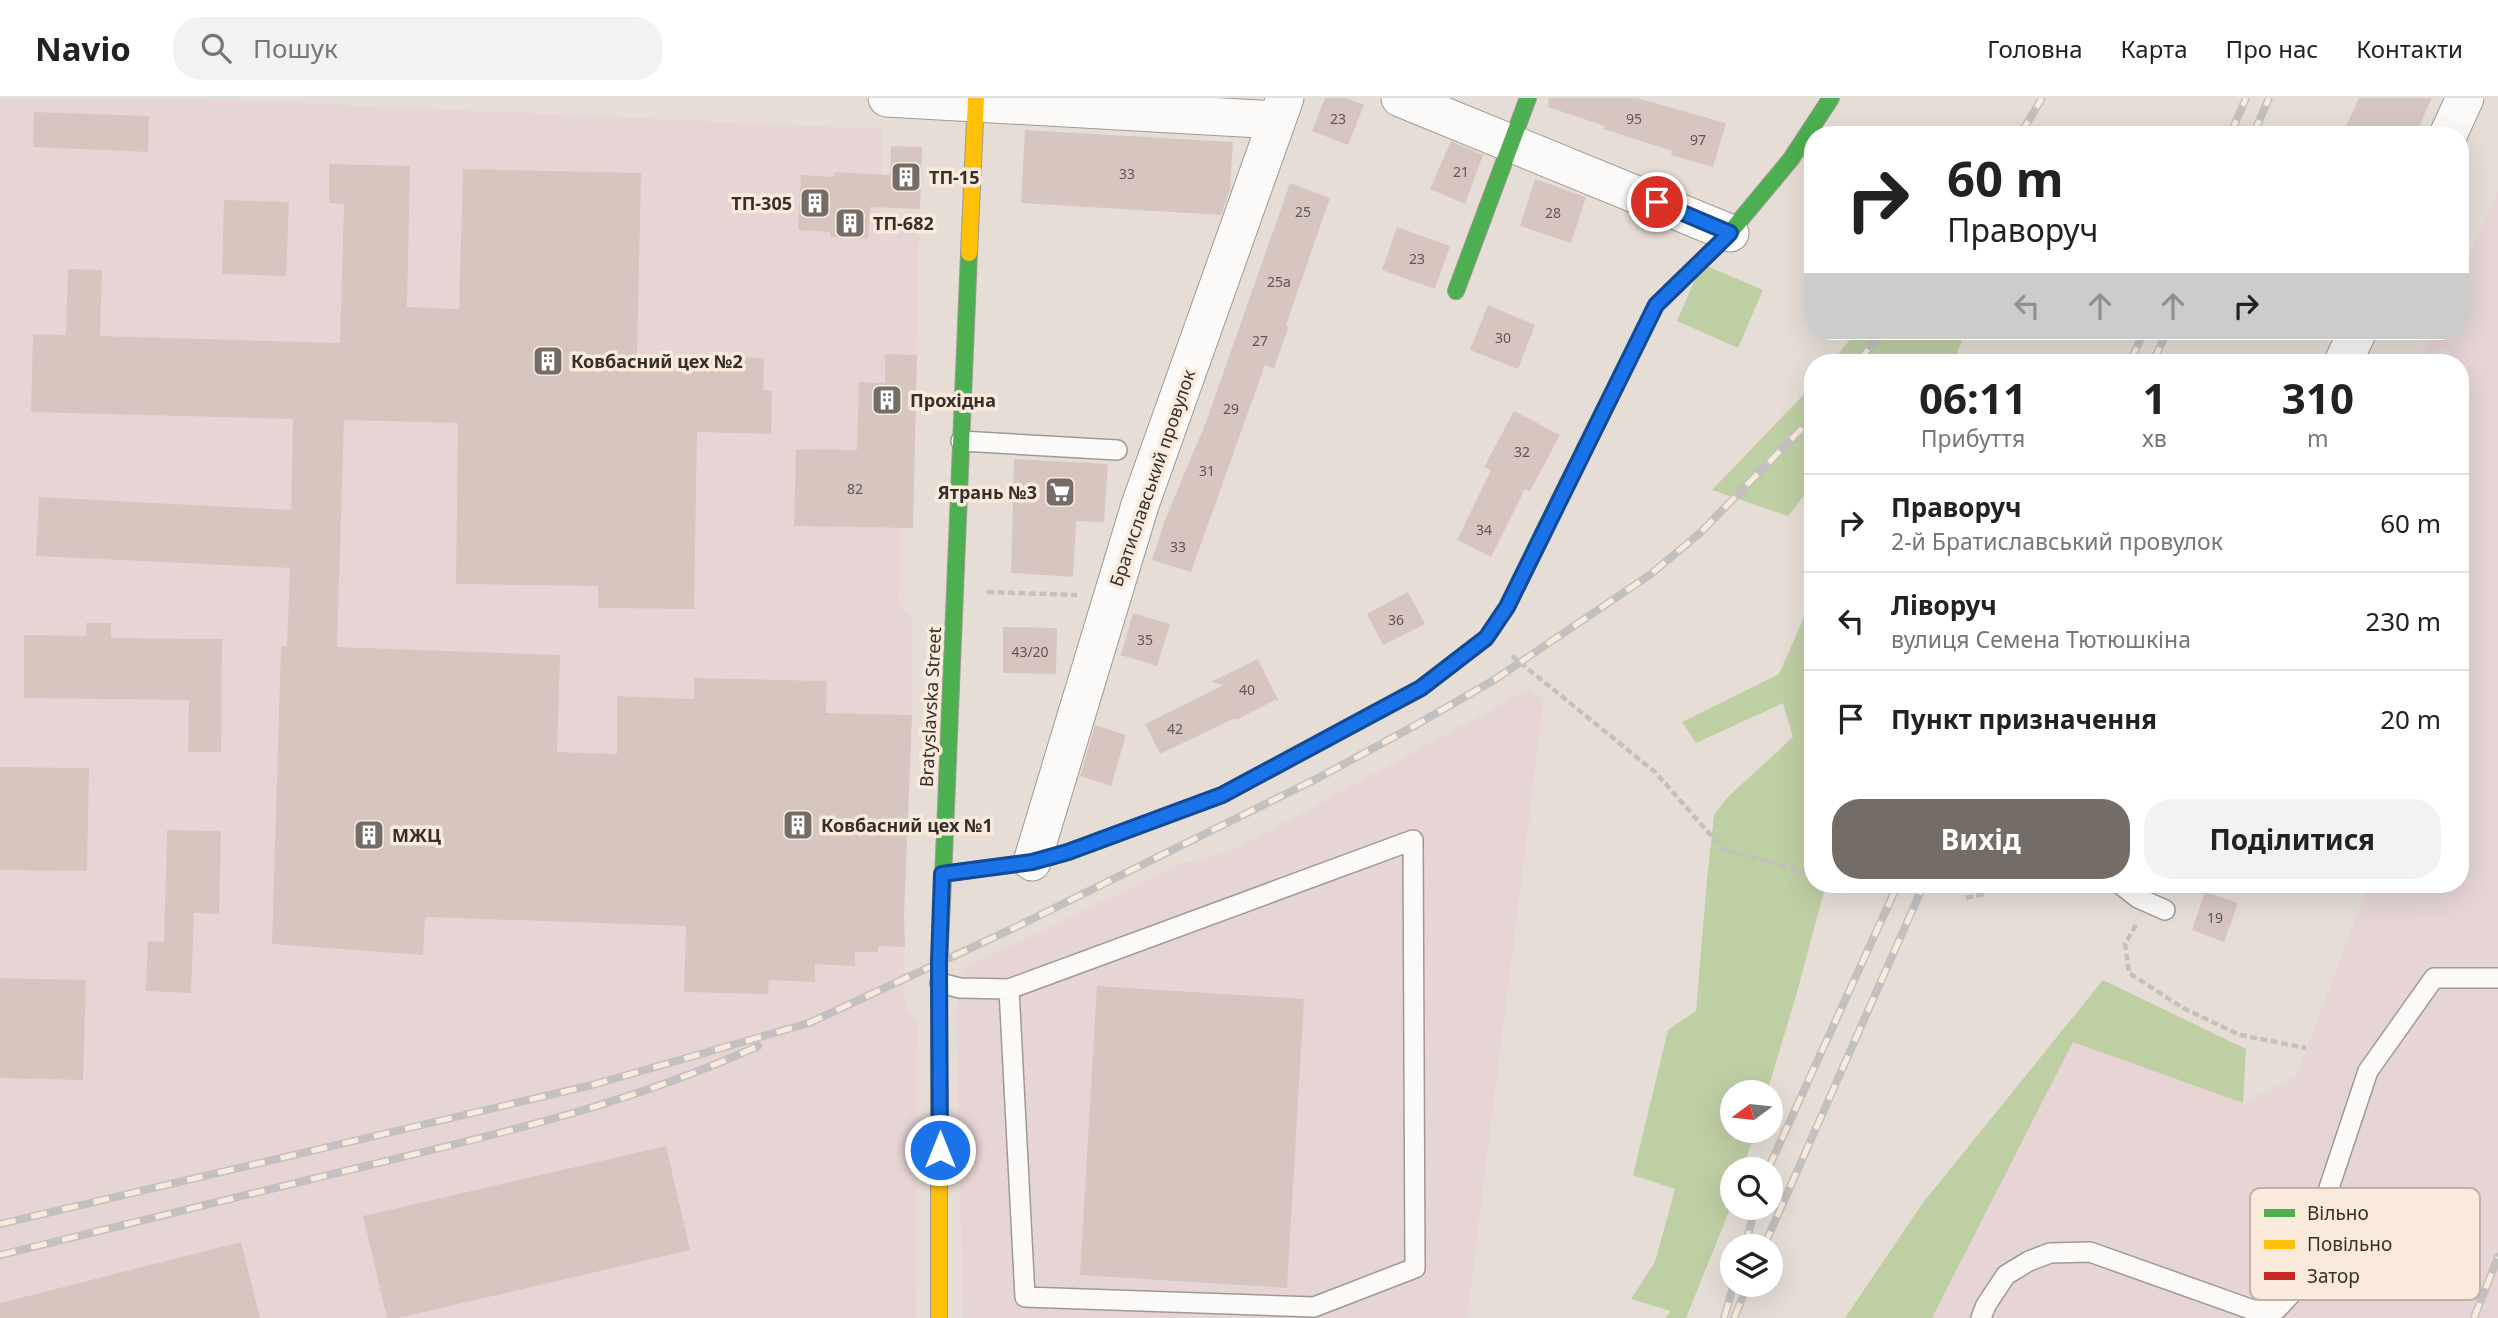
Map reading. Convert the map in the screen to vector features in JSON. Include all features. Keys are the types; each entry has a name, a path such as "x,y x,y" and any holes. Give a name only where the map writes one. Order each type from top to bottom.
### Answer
{"street":[{"path":"887,98 1281,109"},
{"path":"1400,98 1511,141 1730,233"},
{"path":"1456,291 1528,98"},
{"path":"1812,126 1830,98"},
{"path":"2452,126 2465,98"},
{"name":"Bratyslavska Street","path":"939,1318 942,874 975,100"},
{"name":"Братиславський провулок","path":"1032,862 1140,505 1281,109"},
{"path":"942,874 1032,862 1068,852 1222,795 1421,688 1486,638 1507,607 1656,305 1730,233 1791,159 1804,139"}],"lane":[{"path":"961,441 1116,450"},
{"path":"940,983 960,988 1009,989 1413,840 1415,1268 1314,1307 1025,1297 1009,989"},
{"path":"2132,893 2156,906"},
{"path":"2329,1188 2368,1071 2434,978 2498,978"},
{"path":"1981,1318 1986,1304 2006,1275 2029,1261 2050,1253 2090,1252 2253,1310 2277,1309 2286,1300"},
{"path":"2288,1318 2292,1300"}],"path":[{"path":"955,591 1112,596"},
{"path":"1486,638 1521,662 1655,772 1723,849 1804,872"},
{"path":"1966,898 1984,893"},
{"path":"2156,906 2125,944 2129,973 2183,1008 2241,1035 2306,1048"}],"shaded area":[{"path":"0,98 185,98 883,129 879,225 919,226 913,528 900,528 899,604 912,620 912,715 904,914 905,1007 917,1022 916,1318 0,1318"},
{"path":"2498,191 2498,1318 1932,1318 2073,1041 2243,1103 2296,1076 2366,893 2469,893 2469,354 2423,354 2429,340 2469,340 2469,254"},
{"path":"1528,690 1544,699 1467,1318 963,1318 956,1011 964,968 1183,863 1228,853"}],"green space":[{"path":"1702,264 1763,290 1738,348 1677,321"},
{"path":"1850,340 1962,340 1957,354 1838,354"},
{"path":"1804,394 1804,496 1788,516 1712,490"},
{"path":"1804,617 1804,893 1824,893 1771,1080 1720,1080 1720,1143 1751,1143 1747,1157 1720,1157 1720,1220 1726,1220 1686,1318 1665,1318 1671,1311 1631,1299 1655,1262 1675,1189 1633,1175 1668,1030 1696,1011 1714,815 1728,797 1793,737 1783,703 1696,743 1682,722 1779,674"},
{"path":"2103,980 2246,1049 2243,1103 2073,1042 1932,1318 1845,1318 1922,1204"}],"building":[{"path":"1325,98 1346,98 1364,105 1348,145 1312,131"},
{"path":"1549,98 1637,98 1726,123 1713,167 1671,155 1672,151 1548,107"},
{"path":"2359,98 2432,98 2419,126 2346,126"},
{"path":"34,112 149,116 148,152 33,147"},
{"path":"1025,130 1233,142 1230,190 1221,215 1021,203"},
{"path":"1451,141 1483,155 1465,204 1430,189"},
{"path":"891,146 922,147 920,209 870,207 868,239 830,237 830,232 798,230 801,175 834,177 834,172 890,175"},
{"path":"329,164 410,166 407,307 459,309 463,169 641,173 637,355 764,358 763,390 772,391 771,434 697,432 694,609 598,608 598,586 456,584 458,423 344,420 337,647 560,655 557,752 617,754 617,696 694,699 694,678 827,681 826,713 912,715 905,947 878,946 878,952 855,952 855,966 815,964 815,982 769,980 768,994 684,992 686,926 425,917 423,955 272,944 281,646 287,646 290,568 36,556 39,497 291,510 293,419 31,412 33,334 66,335 68,269 102,270 100,336 340,343 344,204 329,203"},
{"path":"1535,179 1586,197 1571,243 1520,226"},
{"path":"1290,183 1330,198 1274,368 1265,365 1191,572 1152,560 1165,520 1206,422"},
{"path":"224,200 289,202 286,276 222,274"},
{"path":"1397,227 1450,246 1435,289 1382,270"},
{"path":"1488,305 1535,325 1518,369 1470,350"},
{"path":"885,354 917,355 913,528 794,526 796,449 857,450 859,382 885,383"},
{"path":"1514,411 1560,435 1530,491 1525,489 1491,557 1457,540 1491,470 1484,467"},
{"name":"Ятрань №3","path":"1014,459 1108,464 1104,522 1076,521 1073,577 1011,573"},
{"path":"1408,592 1425,624 1383,645 1367,614"},
{"path":"1133,613 1170,624 1157,666 1121,655"},
{"path":"86,623 111,623 111,638 222,639 221,752 188,752 189,700 24,698 24,635 86,636"},
{"path":"1003,627 1057,628 1056,674 1003,673"},
{"path":"1258,659 1279,702 1275,700 1160,754 1145,724 1224,685 1211,682"},
{"path":"1095,725 1126,735 1111,786 1080,776"},
{"path":"0,767 89,768 87,871 0,870"},
{"path":"167,830 221,831 219,914 194,913 191,993 146,991 148,941 164,942"},
{"path":"2205,893 2238,903 2224,942 2192,930"},
{"path":"0,978 86,980 83,1080 0,1078"},
{"path":"1097,986 1304,999 1287,1288 1080,1275"},
{"path":"666,1146 690,1250 398,1318 387,1318 363,1216"},
{"path":"241,1242 260,1318 0,1318 0,1303"}],"railway":[{"path":"2025,126 2042,98"},
{"path":"2234,126 2246,98"},
{"path":"2257,126 2269,98"},
{"path":"1864,354 1876,340"},
{"path":"2134,354 2140,340"},
{"path":"2157,354 2163,340"},
{"path":"0,1224 592,1085 809,1023 1016,927 1318,778 1494,680 1651,574 1700,533 1804,426"},
{"path":"1773,1157 1894,893"},
{"path":"1769,1234 1920,893"},
{"path":"0,1255 526,1126 620,1099 712,1066 758,1046"},
{"path":"1748,1234 1752,1220"},
{"path":"2474,1318 2498,1257"},
{"path":"1724,1318 1730,1297"},
{"path":"1734,1318 1743,1297"}],"traffic: fast":[{"path":"1456,291 1528,98"},
{"path":"1813,126 1831,98"},
{"path":"1727,236 1791,159 1804,139"},
{"path":"942,903 969,253"},
{"path":"942,874 1032,862 1068,852 1222,795 1421,688 1486,638 1507,607 1543,533"}],"traffic: slow":[{"path":"969,253 976,98"},
{"path":"939,1318 939,963 942,903"}],"traffic: jam":[{"path":"1543,533 1656,305 1727,236"}],"place":[{"name":"ТП-15","path":"906,177"},
{"name":"ТП-305","path":"815,203"},
{"name":"ТП-682","path":"850,223"},
{"name":"Ковбасний цех №2","path":"548,361"},
{"name":"Прохідна","path":"887,400"},
{"name":"Ятрань №3","path":"1060,492"},
{"name":"Ковбасний цех №1","path":"798,825"},
{"name":"МЖЦ","path":"369,835"}],"route":[{"path":"940,1150 939,962 942,874 1032,862 1068,852 1222,795 1421,688 1486,638 1507,607 1656,305 1730,233 1657,202"}]}
